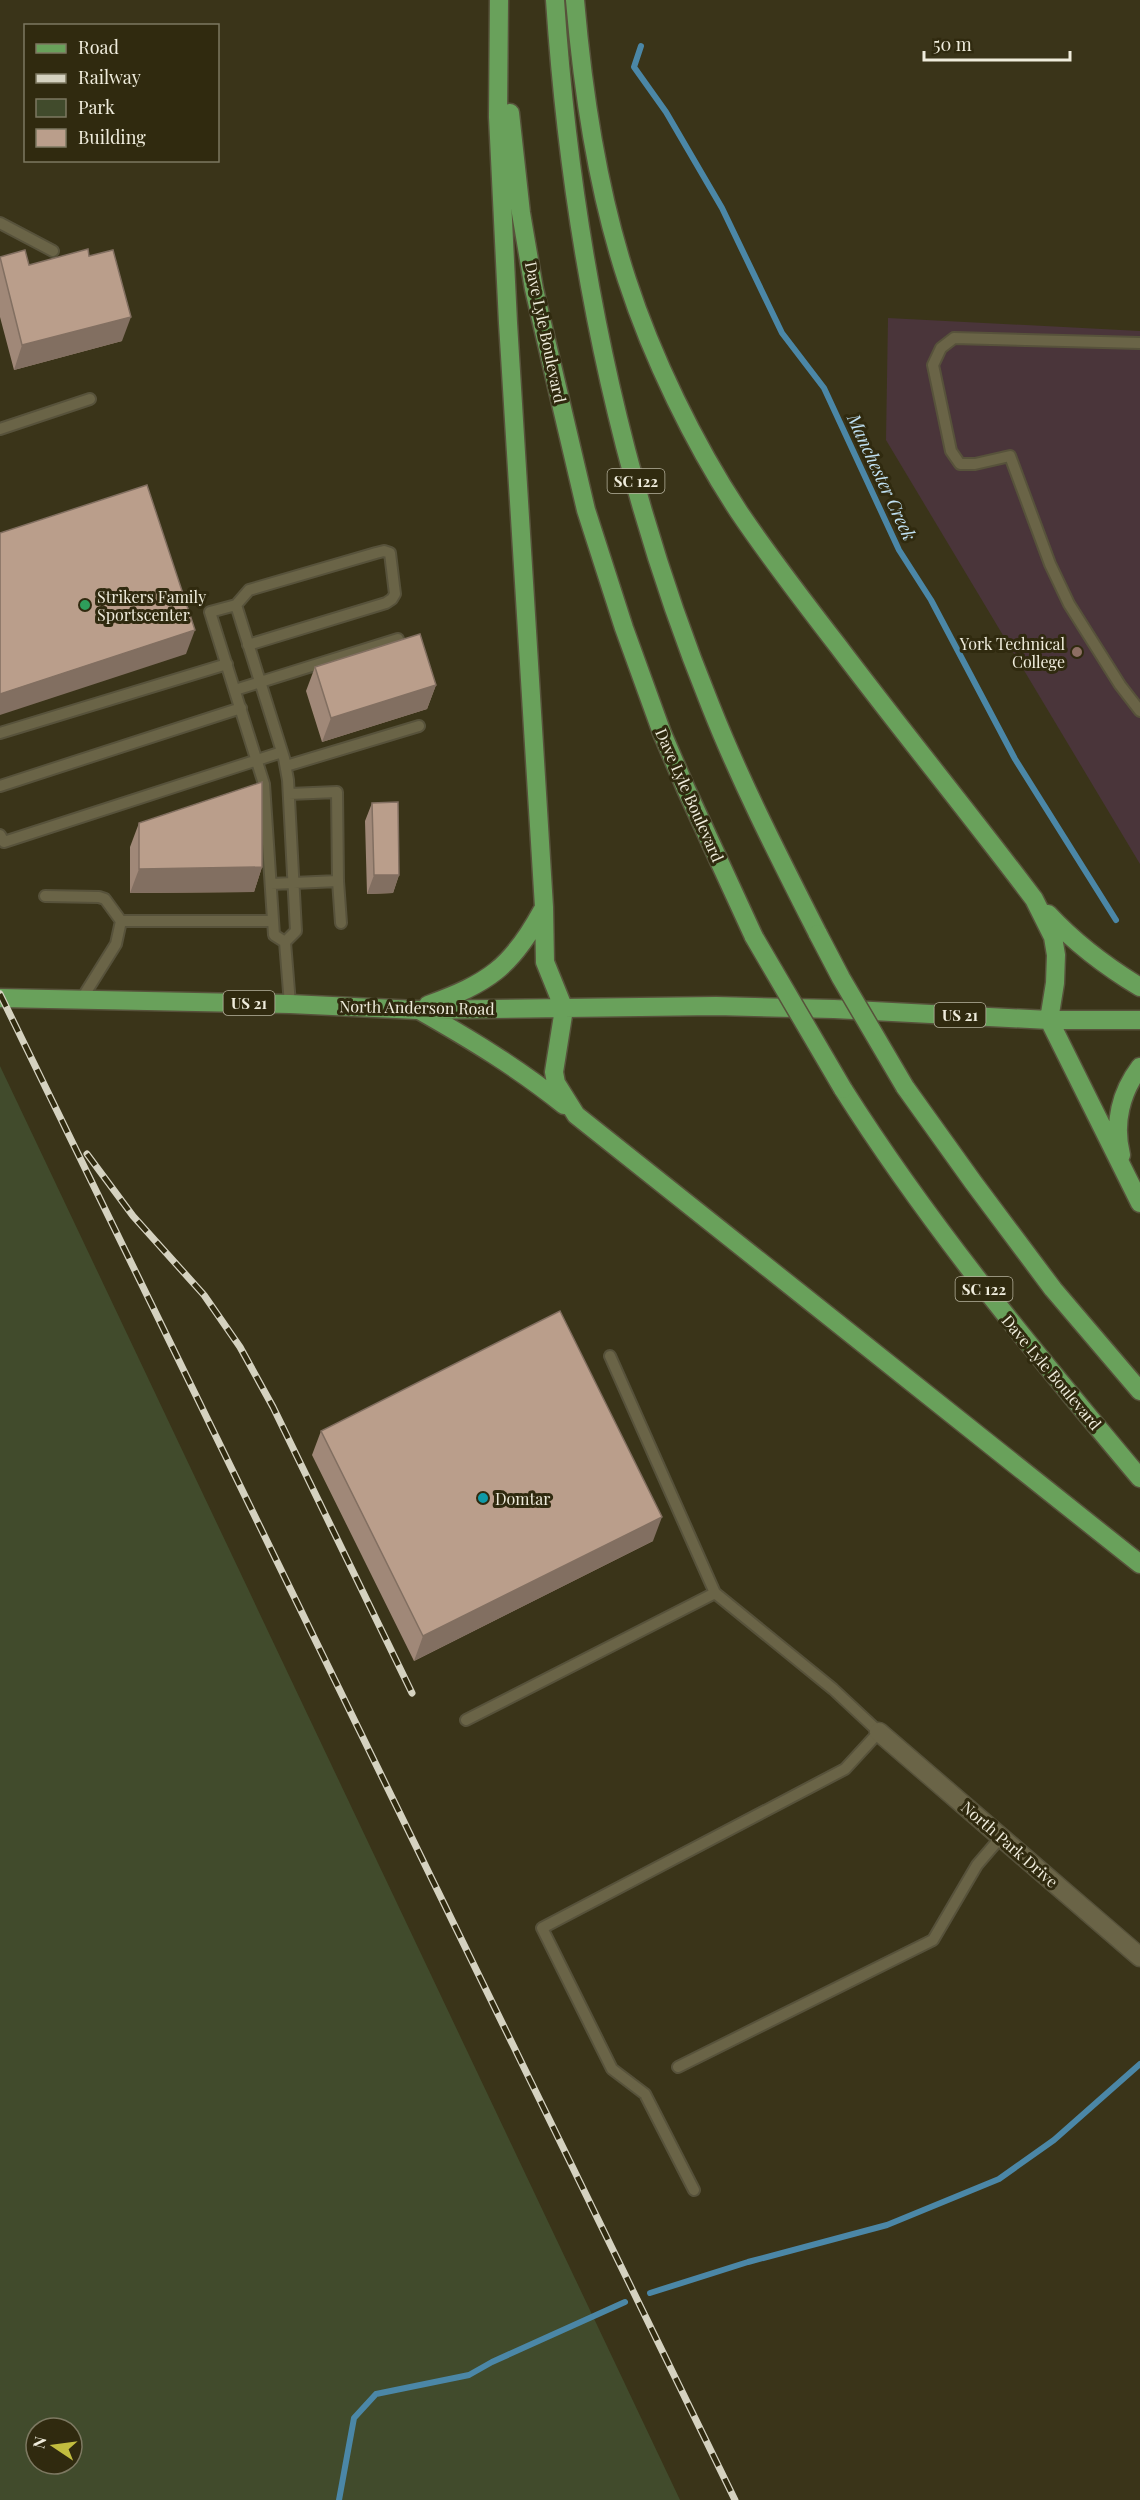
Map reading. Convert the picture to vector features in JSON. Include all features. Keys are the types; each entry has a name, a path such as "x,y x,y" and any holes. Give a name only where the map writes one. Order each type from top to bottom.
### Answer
{"main road":[{"path":"501,0 498,117 507,312 544,907 545,962 564,1009 554,1072 556,1083 576,1115"},
{"name":"Dave Lyle Boulevard","path":"501,0 511,130 521,213 534,289 586,510 624,628 662,733 686,789 754,937 843,1089 901,1177 957,1254 1140,1478"},
{"name":"SC 122","path":"555,0 562,104 588,269 608,374 642,506 711,707 760,819 818,934 905,1087 1053,1288 1140,1391"},
{"path":"575,0 583,84 602,190 627,279 647,335 687,421 738,511 787,579 1034,899 1074,942 1098,961 1140,987"},
{"path":"1034,899 1053,937 1056,955 1055,983 1048,1020 1140,1203"},
{"path":"417,1010 456,995 490,976 520,949 544,907"},
{"name":"North Anderson Road","path":"0,998 290,1004 417,1010 716,1006 834,1009 1048,1020"},
{"path":"417,1010 477,1042 506,1061 1140,1564"},
{"name":"US 21","path":"1048,1020 1140,1020"},
{"path":"1125,1175 1117,1127 1121,1101 1128,1082 1140,1067"}],"street":[{"name":"North Park Drive","path":"879,1732 1140,1957"}],"lane":[{"path":"0,223 53,251"},
{"path":"1140,344 954,338 941,348 933,365 951,451 960,464 975,464 1010,456 1050,564 1069,604 1120,685 1140,711"},
{"path":"0,429 90,399"},
{"path":"248,645 386,603 395,594 390,553 376,553 249,590 236,605 210,612 264,784 274,934 285,942 290,1004"},
{"path":"236,605 286,766 296,931 285,942"},
{"path":"235,690 398,639"},
{"path":"0,733 226,664"},
{"path":"0,786 241,708"},
{"path":"286,766 419,726"},
{"path":"2,839 282,752"},
{"path":"289,794 337,792 340,923"},
{"path":"271,884 338,881"},
{"path":"45,896 99,897 111,905 114,914 121,921 273,921"},
{"path":"81,1000 116,944 121,921"},
{"path":"610,1356 715,1593 834,1689 879,1732 845,1769 542,1928 612,2068 645,2094 694,2190"},
{"path":"466,1720 715,1593"},
{"path":"678,2067 933,1940 977,1865 1001,1837"}],"shaded area":[{"name":"York Technical College","path":"888,318 1140,331 1140,864 886,440"}],"green space":[{"path":"0,1066 680,2500 0,2500"}],"building":[{"path":"88,249 89,256 113,250 131,317 22,345 0,257 25,250 29,265"},
{"name":"Strikers Family Sportscenter","path":"147,485 195,630 0,694 0,533"},
{"path":"420,634 436,685 331,718 315,667"},
{"path":"262,782 262,867 139,869 139,823"},
{"path":"398,802 399,875 374,875 372,803"},
{"name":"Domtar","path":"560,1311 662,1517 423,1636 321,1431"}],"waterway":[{"name":"Manchester Creek","path":"641,46 634,67 666,112 722,208 782,333 824,388 899,550 931,600 1015,759 1116,920"},
{"path":"650,2293 748,2262 887,2225 999,2179 1054,2140 1140,2064"},
{"path":"339,2500 354,2418 376,2394 469,2375 492,2362 625,2302"}],"railway":[{"path":"0,994 735,2500"},
{"path":"87,1154 133,1216 204,1295 240,1347 273,1407 412,1693"}],"place":[{"name":"Strikers Family Sportscenter","path":"85,605"},
{"name":"York Technical College","path":"1077,652"},
{"name":"Domtar","path":"483,1498"}]}
